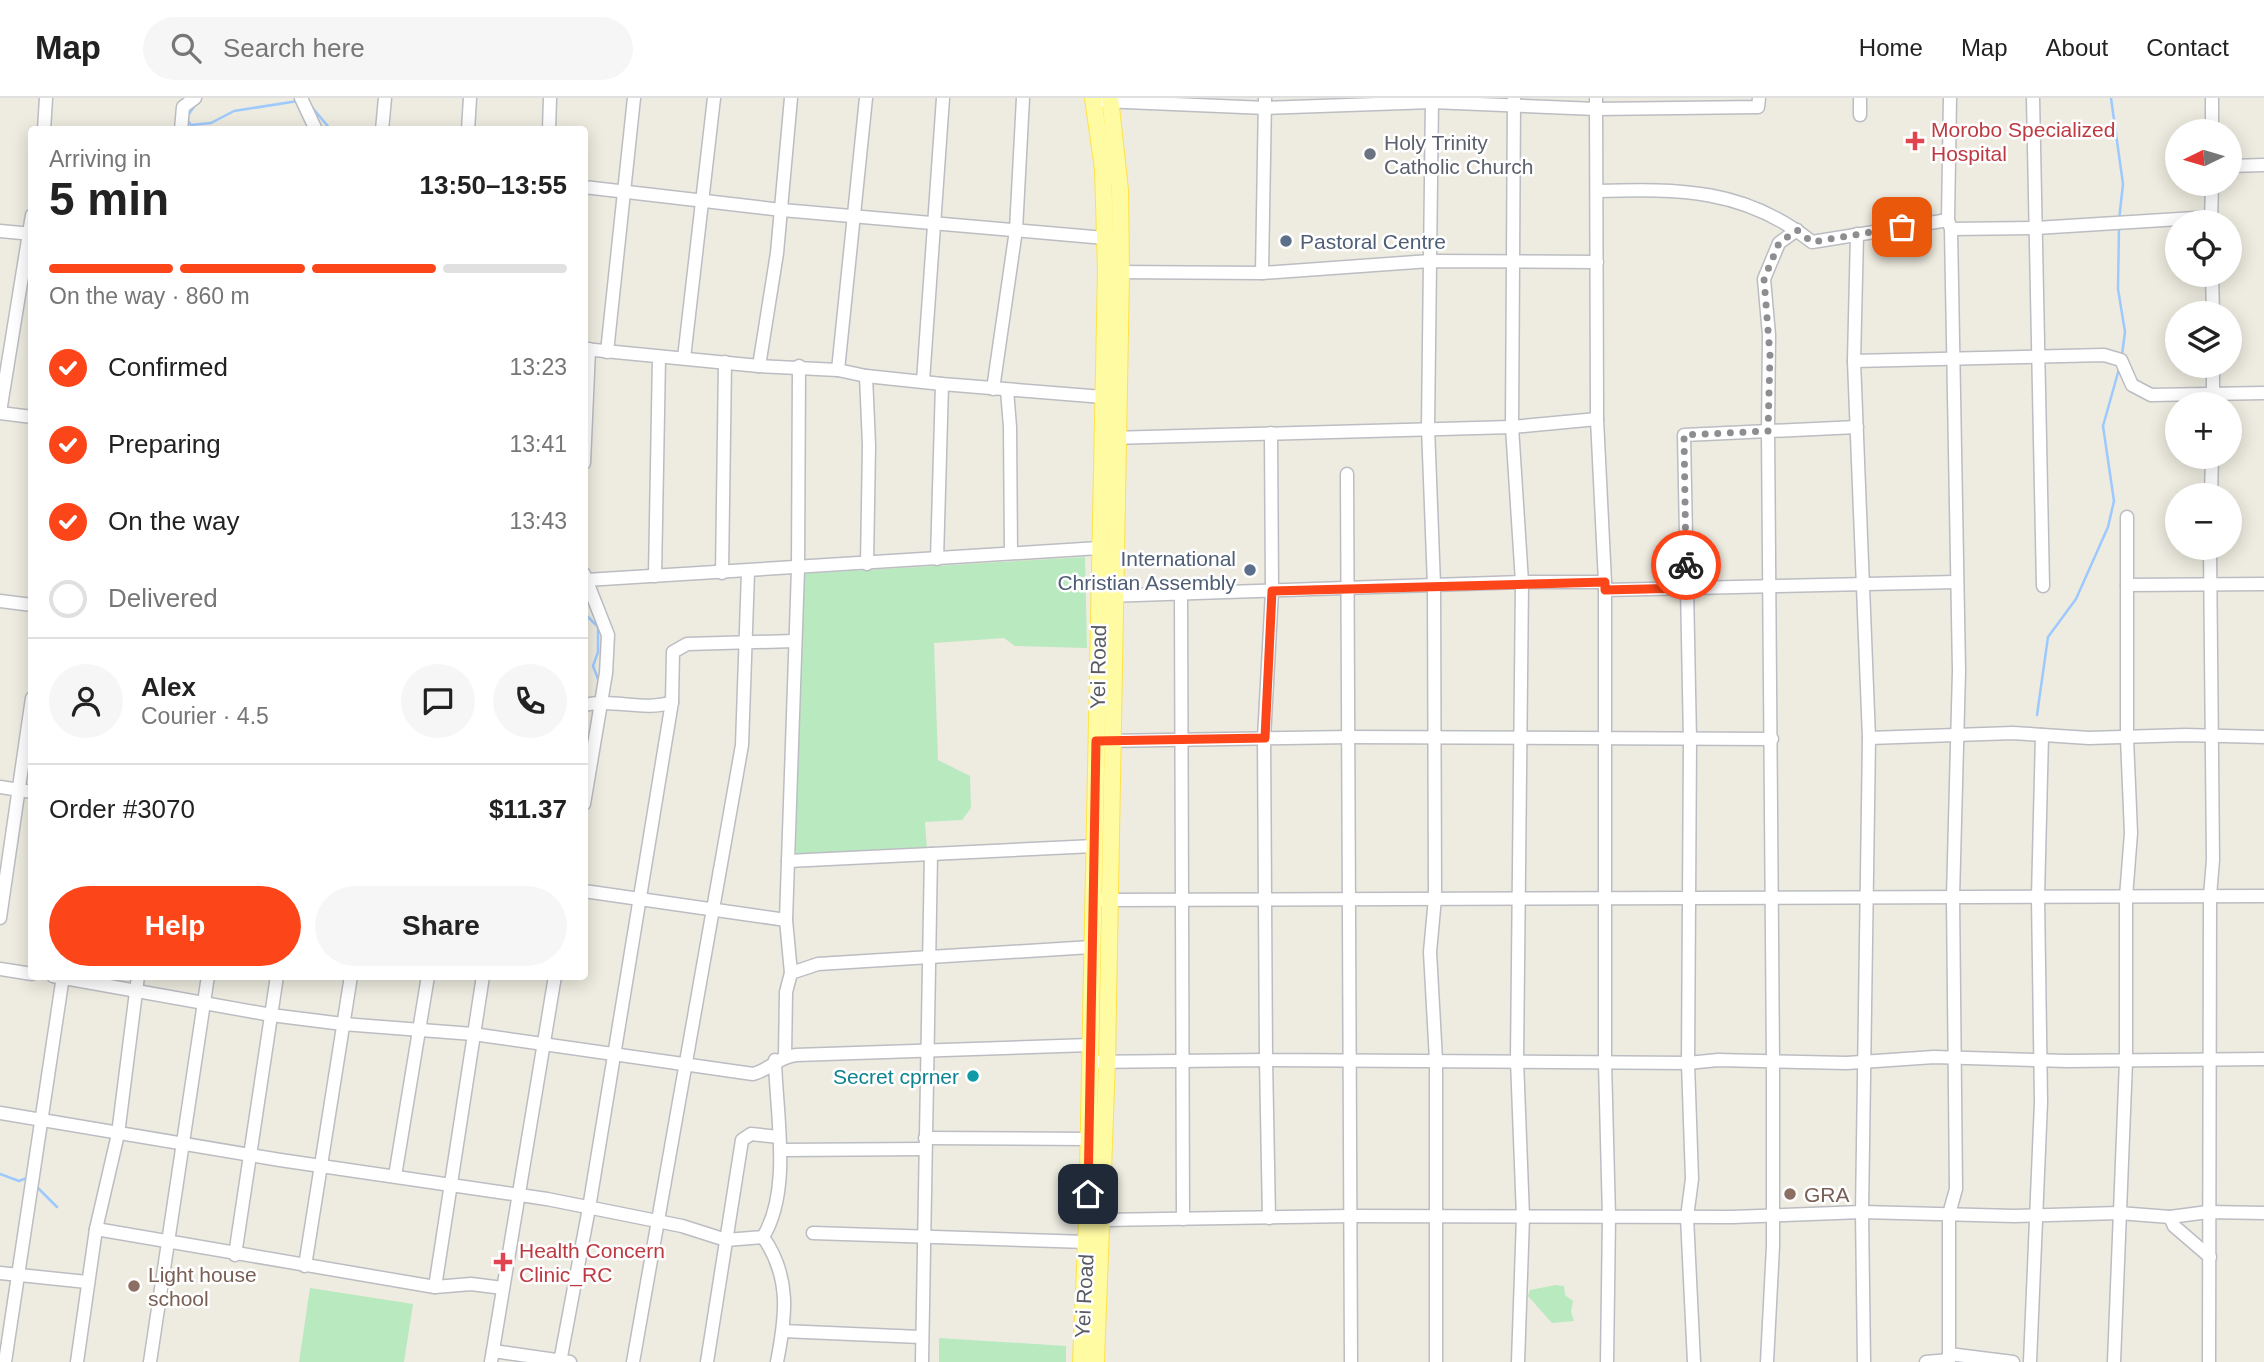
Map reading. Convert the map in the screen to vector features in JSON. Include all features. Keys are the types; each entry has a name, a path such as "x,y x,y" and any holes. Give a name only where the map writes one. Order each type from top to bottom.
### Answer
{"main road":[{"name":"Yei Road","path":"1081,1362 1087,1242 1096,741 1107,596 1114,272 1105,239 1102,100"},
{"name":"Yei Road","path":"1096,1362 1107,1061 1114,741 1107,596 1100,548 1110,438 1103,397 1120,190 1102,100"}],"street":[{"path":"44,126 46,98"},
{"path":"181,126 183,107 195,98"},
{"path":"301,98 314,126"},
{"path":"382,126 385,98"},
{"path":"468,126 470,98"},
{"path":"549,126 550,98"},
{"path":"607,352 634,98"},
{"path":"684,358 714,98"},
{"path":"759,366 782,210 791,98"},
{"path":"838,370 866,98"},
{"path":"923,382 943,98"},
{"path":"993,389 1016,230 1023,98"},
{"path":"1102,100 1266,103 1432,100 1758,107 1759,98"},
{"path":"1860,98 1860,115"},
{"path":"1949,1359 1949,1214 1956,1189 1953,897 1959,671 1949,224 1950,98"},
{"path":"2033,98 2043,586"},
{"path":"2212,98 2212,119"},
{"path":"1432,100 1428,427 1434,585 1435,898 1430,952 1436,1060 1436,1362"},
{"path":"1262,273 1266,103"},
{"path":"1514,103 1512,427 1522,582 1517,1060 1523,1217 1518,1362"},
{"path":"1596,104 1597,419 1605,586 1605,1062 1609,1217 1607,1362"},
{"path":"2242,166 2264,165"},
{"path":"588,187 782,210 1105,239"},
{"path":"1597,191 1675,189 1729,197 1797,230 1812,242 1949,224 2036,228 2165,222"},
{"path":"1767,1362 1772,1216 1773,897 1768,431 1770,362 1764,279 1779,243 1797,230"},
{"path":"0,231 28,234"},
{"path":"1857,234 1854,361 1868,738 1862,1212 1864,1362"},
{"path":"28,246 0,413 28,416"},
{"path":"1114,272 1262,273 1430,261 1512,259 1597,262"},
{"path":"588,349 759,366 799,366 942,384 1103,397"},
{"path":"1854,361 2104,355 2121,360 2132,386 2151,394 2165,395"},
{"path":"655,576 659,357"},
{"path":"722,573 725,362"},
{"path":"763,1237 773,1214 781,1143 780,1058 786,992 791,973 786,920 798,569 799,366"},
{"path":"866,376 869,446 867,564"},
{"path":"937,559 942,384"},
{"path":"1007,390 1011,553"},
{"path":"2242,396 2264,393"},
{"path":"1110,438 1428,427 1512,427 1597,419"},
{"path":"1694,1362 1687,1217 1692,1179 1688,1063 1689,740 1684,435 1857,427"},
{"path":"1269,1217 1265,738 1272,591 1271,433"},
{"path":"1347,474 1350,737 1350,1362"},
{"path":"2114,1362 2126,1060 2126,897 2131,833 2127,738 2127,517"},
{"path":"588,577 748,572 1100,548"},
{"path":"2209,560 2213,860 2210,897 2209,1362"},
{"path":"633,1362 684,1064 715,910 742,745 748,642 748,572"},
{"path":"1107,596 1522,582 1686,588 1770,584 1956,582"},
{"path":"588,584 608,635 606,673 588,778"},
{"path":"2127,585 2264,584"},
{"path":"1181,594 1179,898 1182,1219"},
{"path":"0,601 28,604"},
{"path":"554,980 492,1357 563,1361 672,702 673,652 677,648 708,642 795,641"},
{"path":"588,704 600,701 651,705 672,702"},
{"path":"0,918 28,722"},
{"path":"1868,738 1956,734 2127,738 2264,737"},
{"path":"2030,1362 2037,1214 2038,897 2042,735"},
{"path":"1096,741 1350,737 1772,739"},
{"path":"0,787 28,791"},
{"path":"788,861 1094,846"},
{"path":"922,1362 920,1337 931,956 931,854"},
{"path":"588,892 638,901 786,920"},
{"path":"1092,900 2264,896"},
{"path":"791,973 818,964 1091,947"},
{"path":"0,969 28,973"},
{"path":"5,1362 42,1120 59,980"},
{"path":"74,980 271,1015 343,1024 473,1034 753,1074 761,1072 780,1058 928,1049 1090,1045"},
{"path":"77,1362 96,1229 118,1134 138,980"},
{"path":"150,1362 208,980"},
{"path":"234,1255 252,1154 276,980"},
{"path":"305,1266 350,980"},
{"path":"395,1176 427,980"},
{"path":"435,1287 482,980"},
{"path":"1090,1062 1517,1060 1688,1063 1718,1059 1773,1063 1955,1058 2264,1059"},
{"path":"0,1113 118,1134 519,1195 659,1221 726,1240 763,1237"},
{"path":"707,1362 742,1140 751,1134 781,1143 1089,1139"},
{"path":"1102,1220 1351,1216 1687,1217 1862,1212 2119,1213 2170,1217 2208,1212 2264,1213"},
{"path":"2170,1217 2174,1226 2210,1257"},
{"path":"96,1229 234,1255 435,1287 471,1284 503,1288"},
{"path":"813,1233 923,1234 1087,1242"},
{"path":"763,1237 776,1255 785,1293 783,1331 777,1362"},
{"path":"0,1273 87,1282"},
{"path":"783,1331 920,1337"},
{"path":"1927,1362 1949,1359 2013,1362"}],"green space":[{"path":"1085,557 1087,648 1015,646 1004,638 934,643 938,760 970,776 971,808 962,820 925,822 927,850 796,856 800,574"},
{"path":"1564,1286 1565,1295 1573,1301 1571,1312 1574,1321 1552,1323 1528,1296 1530,1290"},
{"path":"310,1288 413,1304 404,1362 299,1362"},
{"path":"939,1338 1066,1346 1066,1362 939,1362"}],"waterway":[{"path":"2111,98 2123,184 2119,220"},
{"path":"196,104 186,118 191,125 211,123 234,111 298,101"},
{"path":"311,106 328,126"},
{"path":"2119,226 2118,289 2125,332 2122,355"},
{"path":"2037,715 2048,637 2076,599 2108,527 2114,501 2103,426 2119,369"},
{"path":"588,617 598,627 598,652 593,666 600,684"},
{"path":"0,1174 19,1181 29,1177"},
{"path":"36,1186 57,1207"}],"way so far":[{"path":"1686,565 1684,435 1768,431 1769,317 1764,279 1779,243 1797,230 1812,242 1902,227"}],"place":[{"name":"Morobo Specialized Hospital","path":"1915,141"},
{"name":"Holy Trinity Catholic Church","path":"1370,154"},
{"name":"Pastoral Centre","path":"1286,241"},
{"name":"International Christian Assembly","path":"1250,570"},
{"name":"Secret cprner","path":"973,1076"},
{"name":"GRA","path":"1790,1194"},
{"name":"Health Concern Clinic_RC","path":"503,1262"},
{"name":"Light house school","path":"134,1286"}],"route":[{"path":"1088,1194 1096,741 1265,738 1272,591 1522,582 1605,582 1605,590 1686,588 1686,565"}]}
